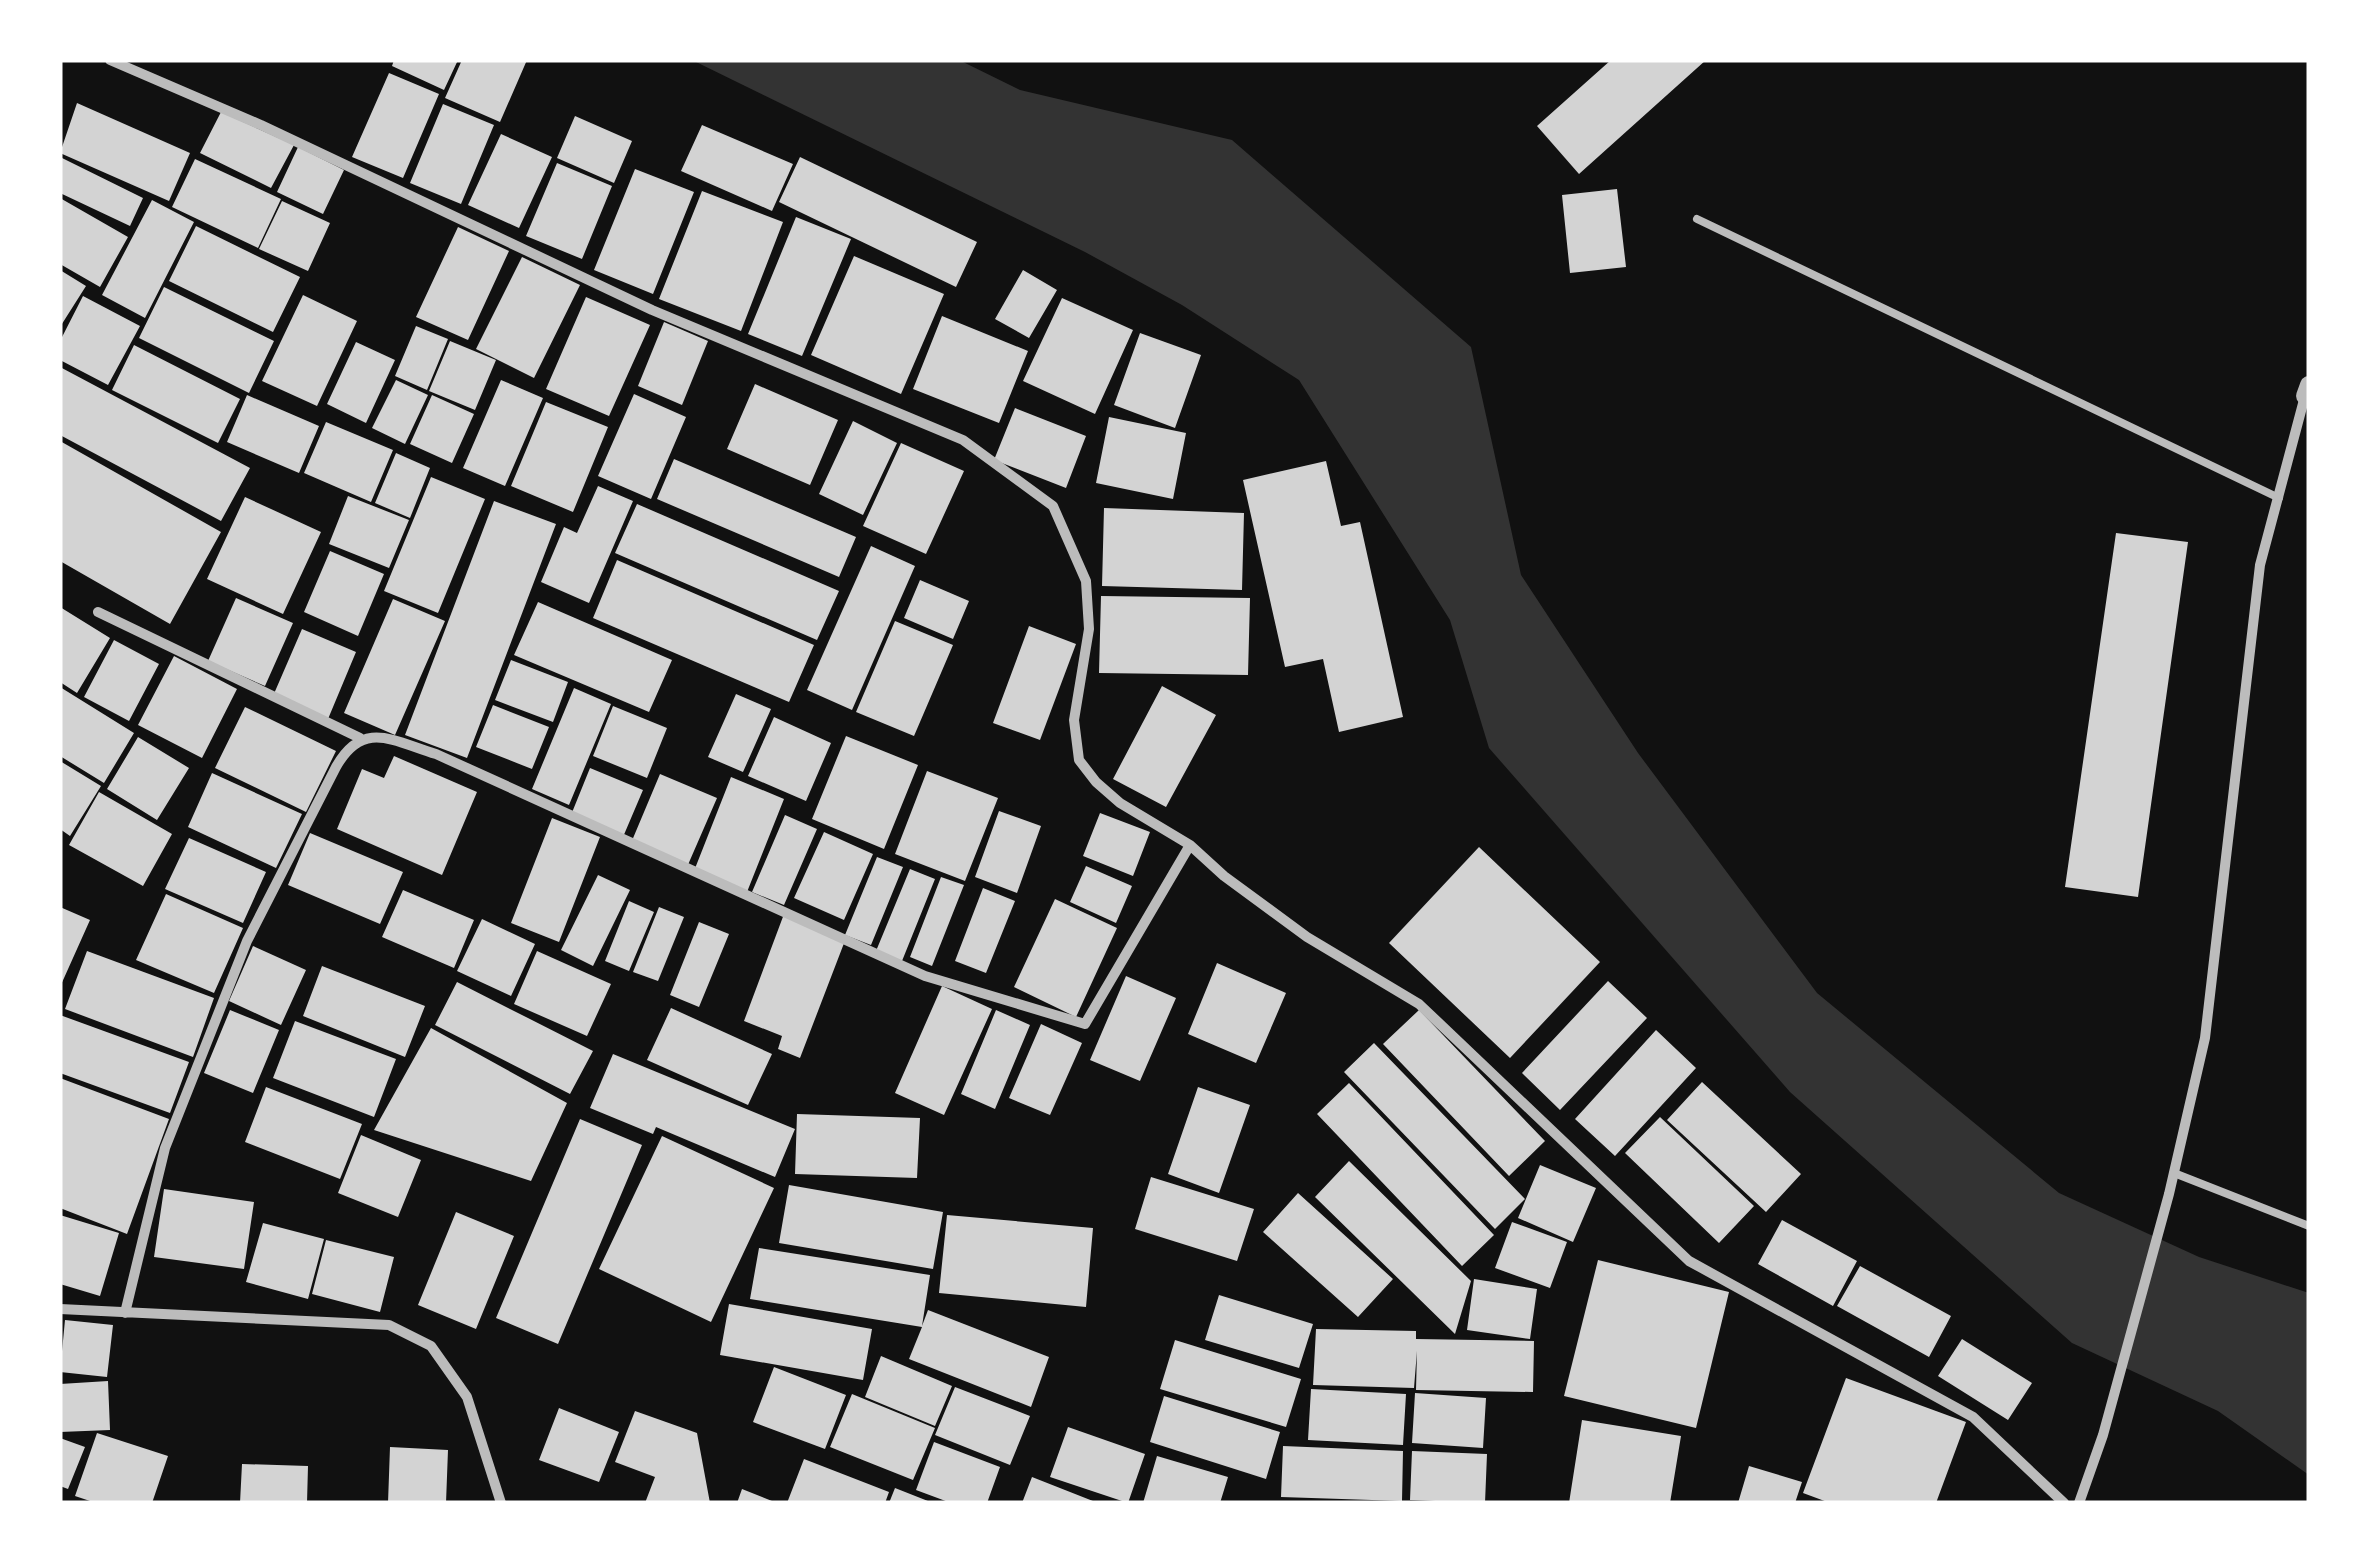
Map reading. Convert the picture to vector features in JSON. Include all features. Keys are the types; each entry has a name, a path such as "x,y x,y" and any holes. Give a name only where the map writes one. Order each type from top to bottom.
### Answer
{"street":[{"path":"110,60 261,125 652,310 963,440 1053,506 1086,581 1089,629 1074,720 1078,760 1120,804 1190,845 1224,876 1307,936 1419,1004 1689,1260 1973,1417 2064,1503"},
{"path":"2079,1503 2103,1435 2169,1194 2205,1038 2260,565 2308,393"},
{"path":"98,612 360,738 378,737 436,754 924,976 1085,1024 1190,845"},
{"path":"125,1313 166,1148 248,941 336,767 346,749 360,738"},
{"path":"60,1308 390,1325 431,1346 467,1397 501,1503"}],"lane":[{"path":"1697,219 2279,498"},
{"path":"2174,1174 2309,1226"}],"shaded area":[{"path":"692,60 959,60 1020,90 1232,140 1471,347 1521,575 1638,753 1817,993 2059,1193 2199,1257 2309,1293 2309,1475 2218,1411 2072,1343 1790,1092 1489,748 1450,620 1299,380 1182,305 1085,252"}],"building":[{"path":"394,60 458,60 444,90 392,66"},
{"path":"462,60 527,60 500,122 445,98"},
{"path":"1611,60 1706,60 1579,174 1537,126"},
{"path":"389,73 439,94 403,178 352,157"},
{"path":"77,103 190,153 169,201 60,153"},
{"path":"443,104 494,125 461,204 410,183"},
{"path":"221,112 294,145 271,188 200,153"},
{"path":"575,116 632,141 614,183 557,158"},
{"path":"702,125 793,164 772,211 681,171"},
{"path":"501,134 552,157 519,228 468,205"},
{"path":"298,147 344,170 323,214 277,192"},
{"path":"60,157 143,198 130,226 60,193"},
{"path":"800,157 977,242 956,287 779,202"},
{"path":"195,159 281,199 258,248 172,207"},
{"path":"557,163 612,186 582,259 526,236"},
{"path":"635,169 694,192 653,294 594,270"},
{"path":"1617,189 1626,267 1570,273 1562,195"},
{"path":"702,191 783,222 741,331 659,299"},
{"path":"60,198 128,237 100,287 60,264"},
{"path":"152,200 194,222 145,318 102,295"},
{"path":"282,201 330,223 308,271 259,249"},
{"path":"796,217 851,239 802,356 748,334"},
{"path":"196,226 300,277 273,332 169,281"},
{"path":"458,227 509,251 468,340 416,317"},
{"path":"854,256 944,294 901,394 811,355"},
{"path":"522,257 580,285 534,378 476,349"},
{"path":"60,270 86,286 60,327"},
{"path":"1023,270 1057,290 1029,338 995,319"},
{"path":"164,287 274,341 249,393 139,338"},
{"path":"303,295 357,321 317,406 262,381"},
{"path":"83,296 140,326 108,385 60,360 60,341"},
{"path":"586,297 650,325 609,416 546,389"},
{"path":"1062,298 1133,330 1095,414 1023,381"},
{"path":"942,316 1028,351 999,423 913,389"},
{"path":"664,322 708,341 682,405 638,386"},
{"path":"416,326 448,339 427,390 395,376"},
{"path":"1140,333 1201,355 1175,428 1114,405"},
{"path":"450,341 496,360 475,410 429,391"},
{"path":"356,342 395,360 366,423 327,404"},
{"path":"134,345 240,399 218,443 112,390"},
{"path":"60,367 250,468 221,521 60,435"},
{"path":"396,380 428,395 405,444 372,428"},
{"path":"501,380 543,398 505,486 463,468"},
{"path":"755,384 838,420 810,485 727,449"},
{"path":"634,394 686,417 651,499 598,476"},
{"path":"247,395 319,426 299,473 227,442"},
{"path":"432,395 474,414 452,463 410,444"},
{"path":"546,402 608,427 573,512 511,486"},
{"path":"1015,408 1086,436 1066,488 994,460"},
{"path":"1109,417 1186,433 1173,499 1096,483"},
{"path":"853,421 897,443 863,515 819,494"},
{"path":"326,422 393,450 371,502 304,473"},
{"path":"60,441 221,532 170,624 60,561"},
{"path":"901,443 964,471 926,554 863,526"},
{"path":"396,453 430,468 410,518 375,503"},
{"path":"674,459 856,537 839,577 657,499"},
{"path":"1326,461 1341,526 1360,522 1403,717 1339,732 1323,659 1285,667 1243,480"},
{"path":"431,477 485,499 438,613 384,591"},
{"path":"598,486 633,501 589,603 541,582 564,527 577,533"},
{"path":"348,496 409,520 389,568 329,544"},
{"path":"245,497 321,532 283,614 207,579"},
{"path":"494,501 556,524 467,758 405,735"},
{"path":"637,504 839,591 817,640 615,553"},
{"path":"1104,508 1244,513 1242,590 1102,586"},
{"path":"2116,533 2188,542 2138,897 2065,887"},
{"path":"871,546 915,566 852,710 807,690"},
{"path":"330,551 384,574 358,636 304,612"},
{"path":"617,560 814,645 789,702 593,618"},
{"path":"920,580 969,601 953,639 904,618"},
{"path":"1101,596 1250,598 1248,675 1099,673"},
{"path":"236,598 293,623 265,686 208,661"},
{"path":"393,599 445,621 395,735 344,713"},
{"path":"538,602 672,660 649,712 514,655"},
{"path":"60,607 110,638 77,693 60,682"},
{"path":"895,621 953,645 914,736 856,712"},
{"path":"1029,626 1076,644 1040,740 993,723"},
{"path":"302,629 356,652 328,719 273,696"},
{"path":"114,640 159,664 129,721 84,697"},
{"path":"174,656 237,689 202,758 138,725"},
{"path":"511,660 568,682 553,722 495,700"},
{"path":"1162,686 1216,715 1166,807 1113,779"},
{"path":"60,687 134,733 104,783 60,756"},
{"path":"574,688 611,704 569,805 532,789"},
{"path":"736,694 771,709 743,772 708,757"},
{"path":"493,705 549,727 532,769 476,747"},
{"path":"613,706 667,728 647,778 593,756"},
{"path":"245,707 336,751 306,812 215,768"},
{"path":"774,717 831,743 806,801 748,776"},
{"path":"846,736 918,765 884,849 812,819"},
{"path":"138,737 189,768 157,820 107,789"},
{"path":"394,756 477,792 442,875 337,829 362,769 384,778"},
{"path":"60,761 101,786 70,836 60,829"},
{"path":"590,768 643,790 623,837 571,815"},
{"path":"927,771 998,798 965,881 895,854"},
{"path":"212,773 302,814 276,868 188,827"},
{"path":"660,774 717,798 687,867 631,843"},
{"path":"731,777 784,799 747,892 694,871"},
{"path":"99,792 172,834 143,886 69,845"},
{"path":"999,811 1041,826 1017,893 975,877"},
{"path":"1100,813 1150,832 1133,876 1083,856"},
{"path":"785,815 817,829 784,905 752,892"},
{"path":"552,818 600,837 559,942 511,923"},
{"path":"824,832 873,854 844,920 794,898"},
{"path":"310,833 403,872 380,924 288,885"},
{"path":"189,838 266,872 243,923 165,889"},
{"path":"1479,847 1600,962 1510,1058 1389,943"},
{"path":"877,857 903,867 871,945 845,935"},
{"path":"1086,866 1132,886 1116,923 1070,902"},
{"path":"910,869 935,879 902,961 876,951"},
{"path":"598,875 630,890 593,966 561,950"},
{"path":"941,877 964,885 932,966 910,957"},
{"path":"983,888 1015,901 986,973 955,961"},
{"path":"403,890 474,920 454,968 382,937"},
{"path":"166,894 243,928 214,993 136,960"},
{"path":"1055,899 1117,928 1076,1017 1014,987"},
{"path":"629,901 654,912 629,971 605,961"},
{"path":"60,907 90,920 60,987"},
{"path":"659,907 684,917 658,981 633,972"},
{"path":"784,914 846,938 800,1058 778,1049 782,1036 744,1021"},
{"path":"482,919 535,944 511,996 457,971"},
{"path":"699,922 729,934 699,1007 670,995"},
{"path":"253,946 306,970 281,1025 229,1001"},
{"path":"87,951 214,998 193,1057 65,1009"},
{"path":"537,951 611,984 587,1036 514,1004"},
{"path":"1217,963 1286,993 1256,1063 1188,1034"},
{"path":"322,966 425,1006 405,1057 303,1016"},
{"path":"1126,976 1176,998 1140,1081 1090,1060"},
{"path":"1608,981 1647,1018 1560,1110 1522,1073"},
{"path":"457,982 593,1051 570,1094 435,1025"},
{"path":"942,986 992,1009 944,1115 895,1093"},
{"path":"671,1008 772,1054 748,1105 647,1060"},
{"path":"230,1010 279,1030 253,1093 204,1073"},
{"path":"996,1010 1030,1025 995,1109 961,1094"},
{"path":"1419,1010 1545,1141 1509,1176 1383,1044"},
{"path":"60,1015 189,1062 170,1113 60,1073"},
{"path":"295,1021 396,1059 374,1117 273,1078"},
{"path":"1041,1024 1082,1043 1050,1115 1009,1098"},
{"path":"431,1028 567,1103 531,1181 374,1130"},
{"path":"1656,1030 1696,1068 1615,1156 1575,1119"},
{"path":"1374,1043 1525,1199 1495,1229 1344,1072"},
{"path":"613,1054 795,1129 775,1177 656,1127 653,1134 590,1108"},
{"path":"60,1078 169,1119 127,1234 60,1208"},
{"path":"1702,1082 1801,1174 1766,1212 1667,1120"},
{"path":"1349,1083 1494,1235 1462,1266 1317,1114"},
{"path":"266,1087 362,1124 340,1179 245,1142"},
{"path":"1198,1087 1250,1105 1219,1193 1168,1174"},
{"path":"797,1114 920,1118 917,1178 795,1174"},
{"path":"1660,1117 1754,1206 1719,1243 1625,1153"},
{"path":"580,1119 642,1145 558,1344 496,1318"},
{"path":"361,1135 421,1160 398,1217 338,1193"},
{"path":"662,1136 774,1188 711,1322 599,1269"},
{"path":"1349,1161 1471,1281 1455,1334 1315,1197"},
{"path":"1540,1165 1596,1188 1573,1242 1518,1218"},
{"path":"1151,1177 1254,1209 1237,1261 1135,1229"},
{"path":"789,1185 943,1212 933,1269 779,1243"},
{"path":"164,1189 254,1202 244,1269 154,1257"},
{"path":"1298,1193 1393,1279 1358,1317 1263,1232"},
{"path":"456,1212 514,1236 476,1329 418,1305"},
{"path":"60,1215 119,1233 100,1296 60,1284"},
{"path":"947,1215 1093,1228 1086,1307 939,1293"},
{"path":"1782,1220 1857,1261 1833,1306 1758,1264"},
{"path":"1512,1222 1567,1242 1550,1288 1495,1268"},
{"path":"263,1223 324,1239 308,1299 246,1282"},
{"path":"326,1240 394,1257 380,1312 312,1294"},
{"path":"759,1248 930,1275 922,1326 928,1310 1049,1357 1031,1407 909,1359 922,1327 750,1299"},
{"path":"1598,1260 1729,1292 1696,1428 1564,1396"},
{"path":"1860,1266 1951,1316 1929,1357 1837,1306"},
{"path":"1474,1279 1537,1289 1530,1339 1467,1330"},
{"path":"1219,1295 1313,1324 1299,1368 1205,1340"},
{"path":"729,1304 872,1329 863,1380 720,1355"},
{"path":"65,1320 113,1325 107,1377 60,1372"},
{"path":"1316,1329 1416,1331 1416,1339 1534,1341 1533,1392 1416,1390 1417,1351 1414,1388 1313,1385"},
{"path":"1962,1339 2032,1383 2008,1420 1938,1376"},
{"path":"1175,1340 1301,1379 1286,1427 1160,1389"},
{"path":"881,1356 952,1386 935,1426 865,1397"},
{"path":"774,1367 846,1395 825,1449 753,1422"},
{"path":"1846,1378 1966,1422 1936,1503 1830,1503 1803,1493"},
{"path":"108,1381 110,1430 60,1432 60,1384"},
{"path":"955,1387 1030,1416 1010,1465 935,1435"},
{"path":"1311,1389 1406,1394 1403,1445 1308,1440"},
{"path":"1415,1393 1486,1398 1483,1448 1412,1443"},
{"path":"852,1394 935,1428 913,1480 830,1447"},
{"path":"1164,1396 1280,1432 1266,1479 1150,1442"},
{"path":"559,1408 619,1432 599,1482 539,1460"},
{"path":"635,1411 697,1433 710,1503 645,1503 655,1477 615,1462"},
{"path":"1582,1420 1681,1436 1670,1503 1569,1503"},
{"path":"1068,1427 1145,1454 1128,1503 1050,1477"},
{"path":"97,1433 168,1456 152,1503 96,1503 75,1496"},
{"path":"60,1438 85,1447 68,1489 60,1486"},
{"path":"934,1442 1000,1467 987,1503 951,1503 916,1490"},
{"path":"1283,1446 1403,1451 1402,1501 1281,1497"},
{"path":"390,1447 448,1450 446,1503 388,1503"},
{"path":"1412,1451 1487,1454 1485,1503 1410,1500"},
{"path":"1157,1456 1228,1477 1220,1503 1143,1503"},
{"path":"804,1459 889,1492 885,1503 787,1503"},
{"path":"242,1464 308,1466 307,1503 240,1503"},
{"path":"1749,1466 1802,1482 1795,1503 1738,1503"},
{"path":"1032,1477 1098,1503 1022,1503"},
{"path":"895,1488 933,1503 889,1503"},
{"path":"742,1489 777,1503 737,1503"}]}
